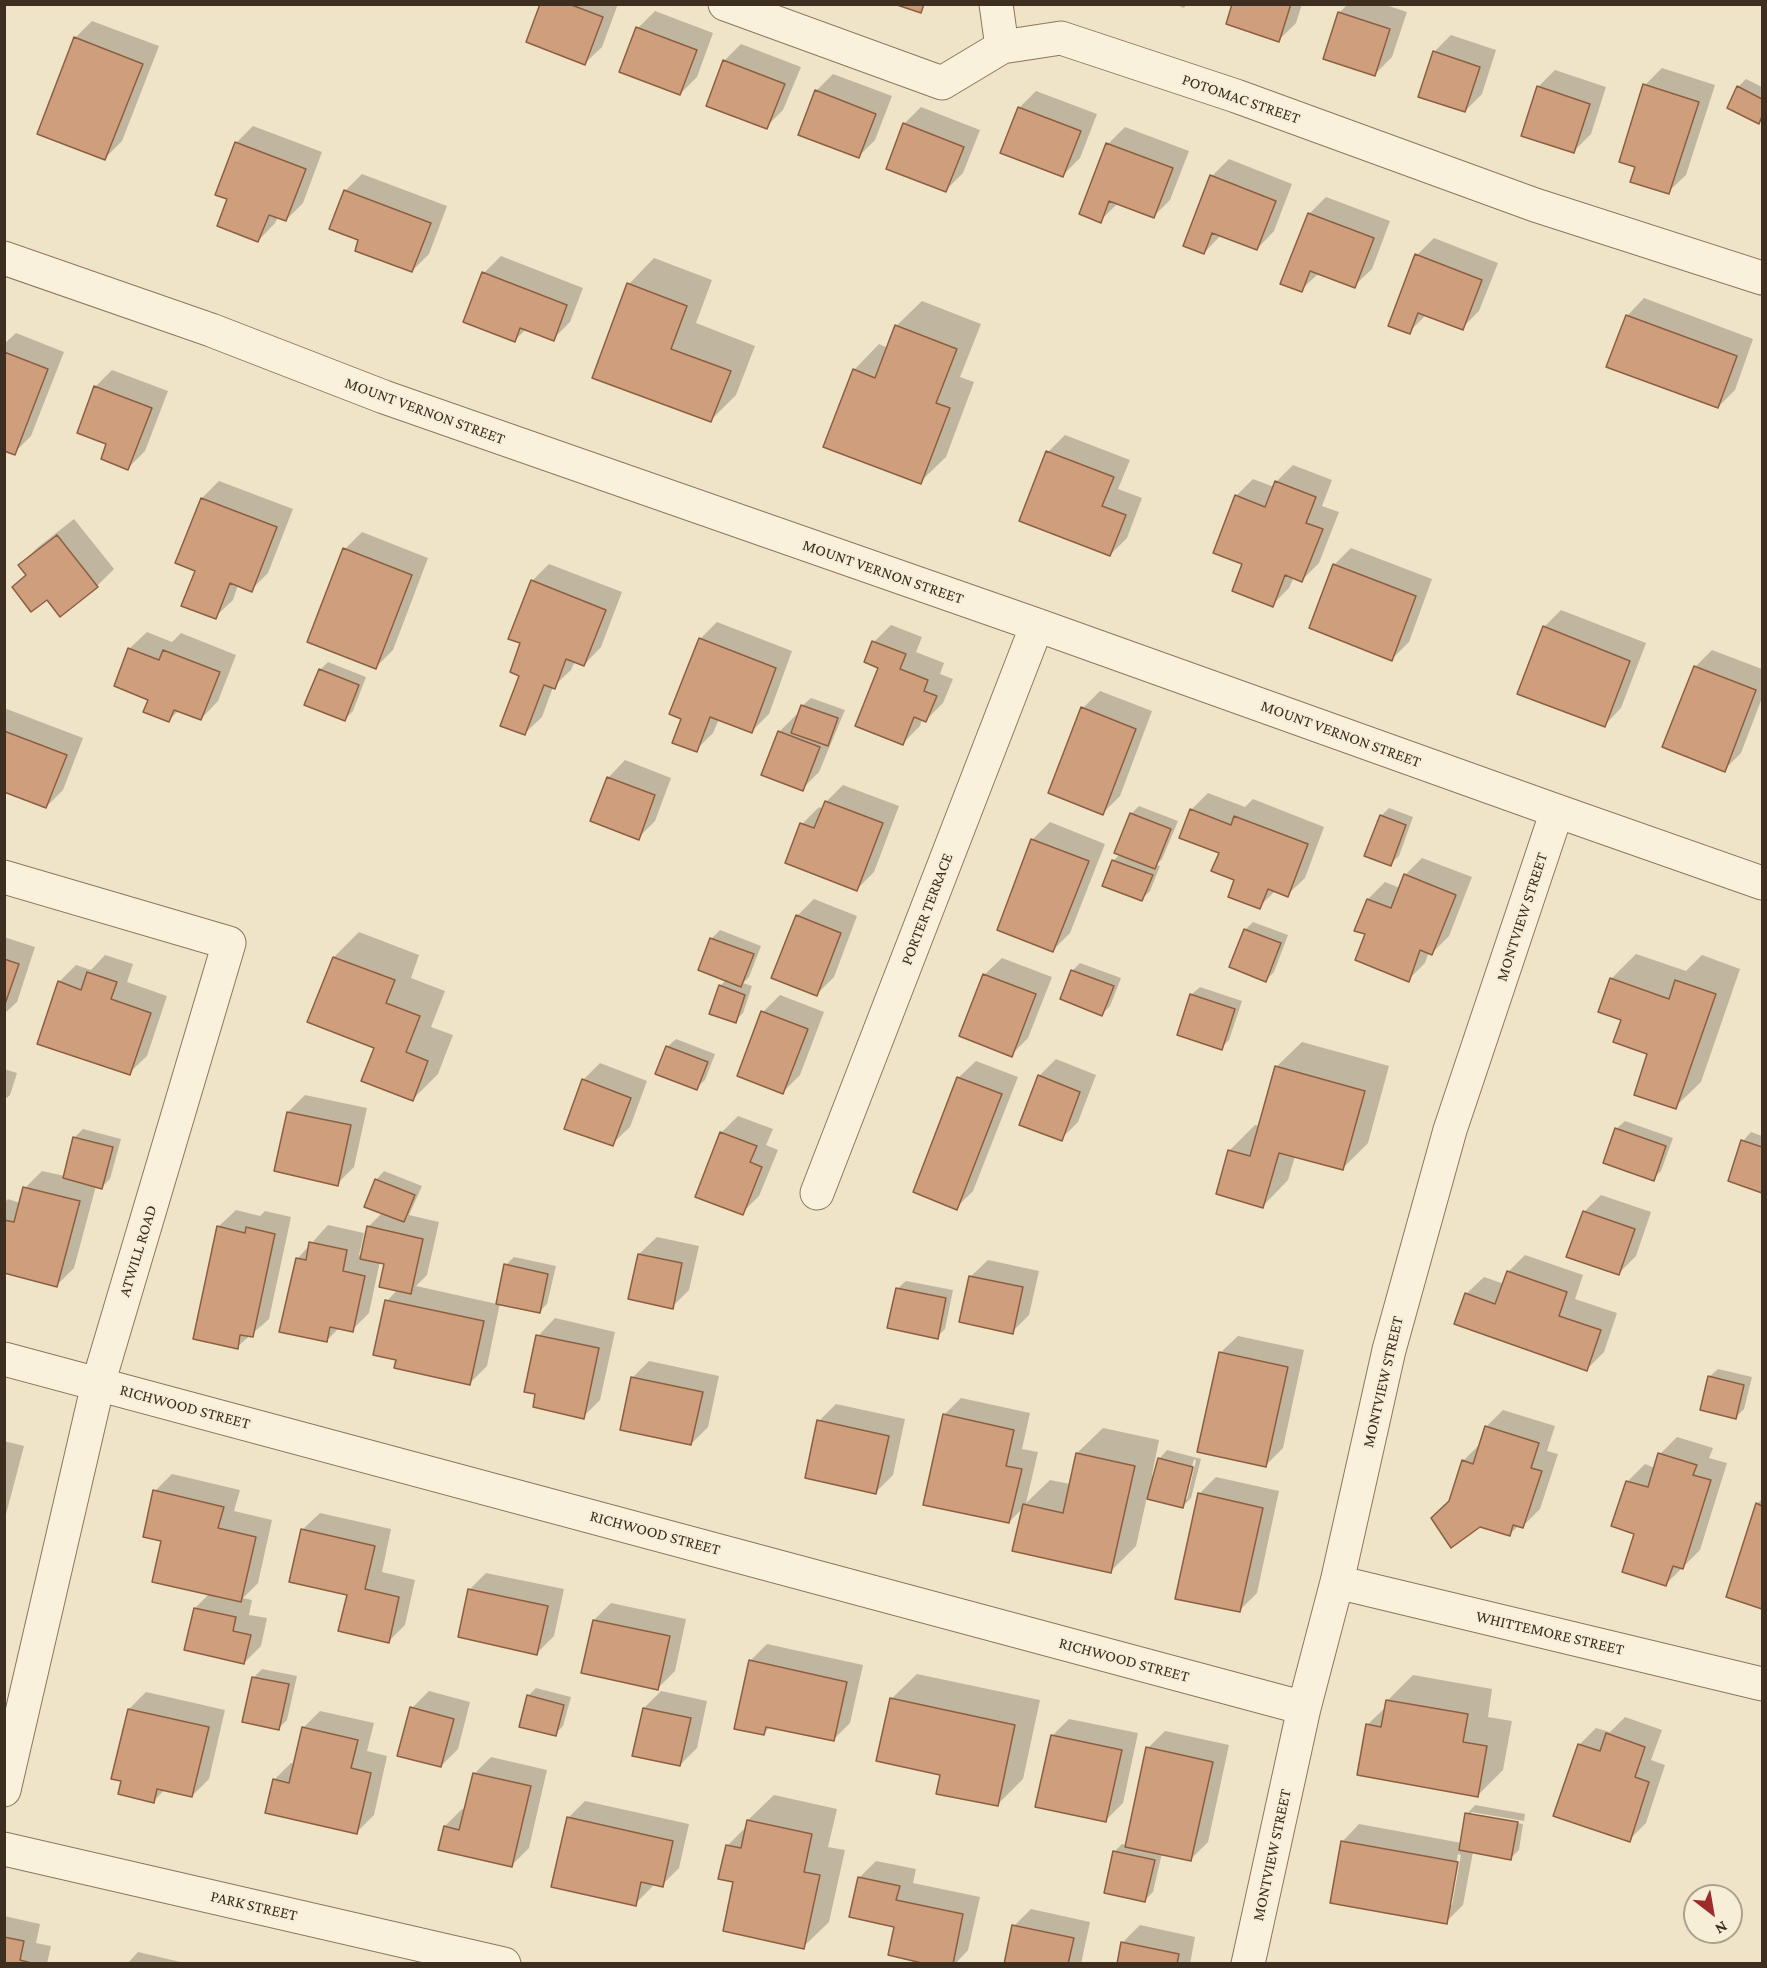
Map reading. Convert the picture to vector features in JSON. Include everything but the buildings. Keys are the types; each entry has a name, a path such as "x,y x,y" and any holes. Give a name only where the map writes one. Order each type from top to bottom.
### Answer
{"street":[{"name":"POTOMAC STREET","path":"725,4 942,83 1002,47 1061,38 1244,99 1535,205 1762,278"},
{"path":"996,4 1002,47"},
{"name":"MOUNT VERNON STREET","path":"4,258 211,330 384,398 1037,625 1762,883"},
{"name":"PORTER TERRACE","path":"817,1193 1037,625"},
{"name":"MONTVIEW STREET","path":"1248,1964 1304,1708 1337,1582 1389,1350 1450,1130 1557,811"},
{"name":"ATWILL ROAD","path":"4,877 229,943 98,1383 4,1790"},
{"name":"RICHWOOD STREET","path":"4,1359 1304,1708"},
{"name":"WHITTEMORE STREET","path":"1337,1582 1762,1684"},
{"name":"PARK STREET","path":"4,1849 504,1964"}]}
